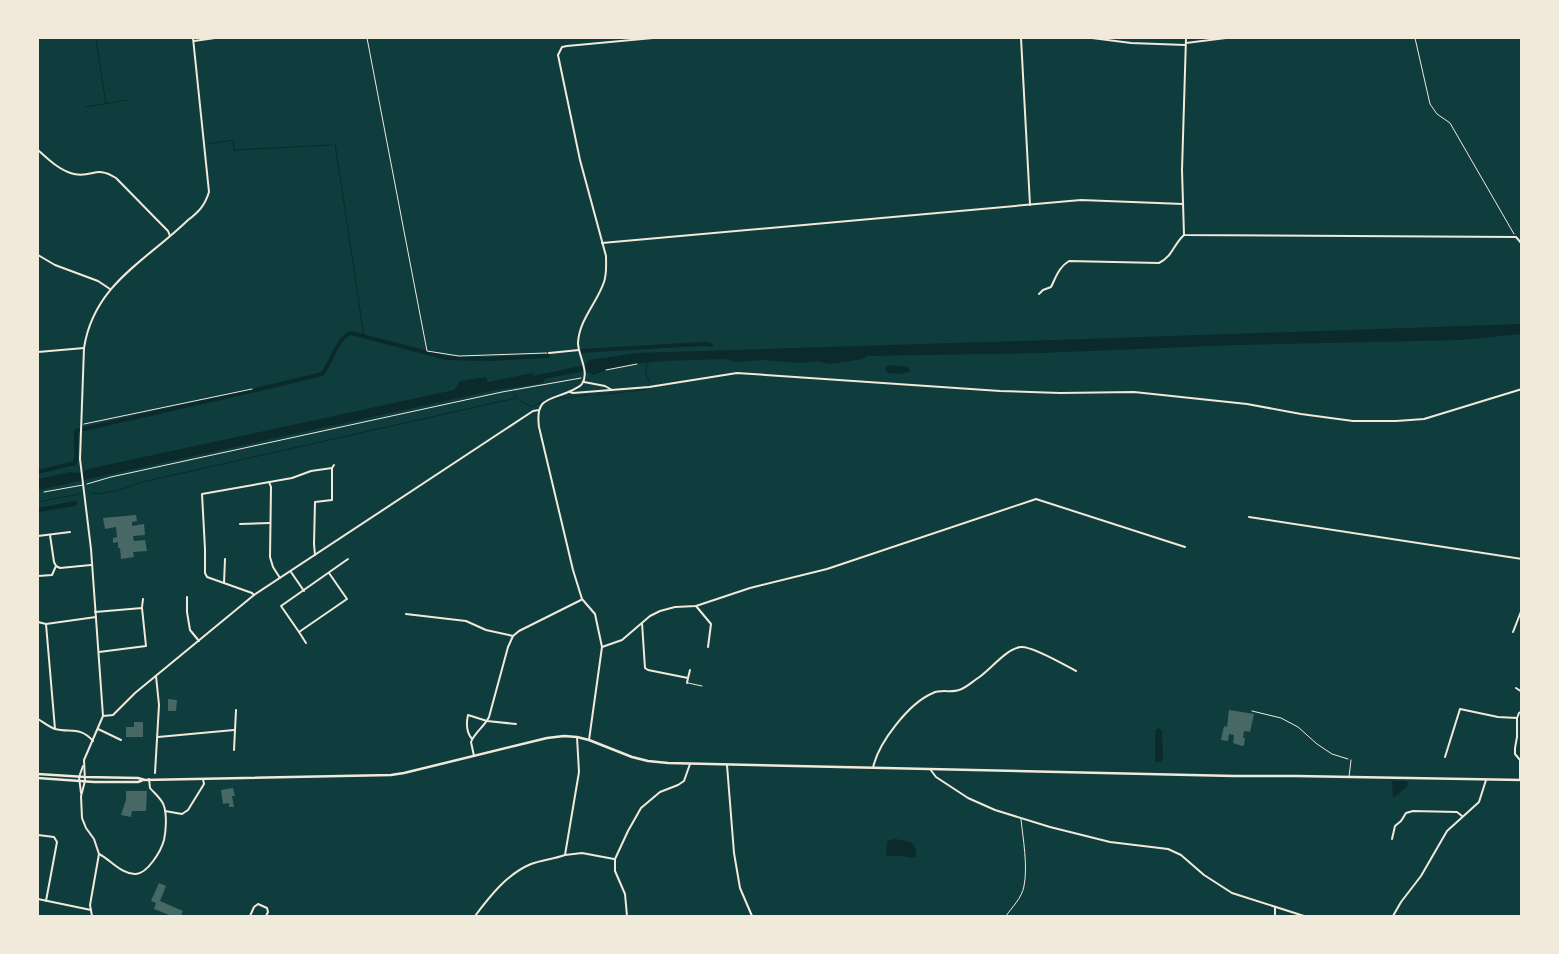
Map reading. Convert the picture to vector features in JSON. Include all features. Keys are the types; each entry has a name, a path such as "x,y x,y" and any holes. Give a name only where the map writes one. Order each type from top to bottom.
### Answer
{"main road":[{"path":"38,774 138,778 145,780 391,775 547,738 564,736 589,740 632,757 648,761 690,764 1234,776 1521,780"},
{"path":"38,778 79,781 138,782 145,780"}],"street":[{"path":"92,916 90,905 99,854 94,839 82,818 79,777 103,716 92,565 80,459 84,348 87,331 95,312 110,289 201,211 209,192 194,39 215,38"},
{"path":"589,740 602,647 595,614 582,599 573,570 539,428 538,414 545,402 554,396 570,392 581,386 585,378 578,342 581,330 599,293 607,270 606,256 580,160 558,60 558,52 562,47 567,46 653,38"},
{"path":"1021,38 1030,205"},
{"path":"1092,38 1131,43 1185,44 1226,38"},
{"path":"1039,294 1042,290 1050,287 1059,270 1069,261 1159,263 1167,259 1184,235 1182,170 1186,38"},
{"path":"38,150 51,162 73,174 85,175 100,171 116,178 171,236"},
{"path":"602,243 1081,200 1182,204"},
{"path":"1184,235 1516,237 1522,244"},
{"path":"38,254 55,265 98,281 110,289"},
{"path":"38,352 84,348"},
{"path":"550,353 579,350"},
{"path":"570,392 573,394 648,386 737,373 1000,391 1060,393 1134,392 1247,404 1300,414 1354,421 1396,421 1424,419 1522,389"},
{"path":"583,382 605,386 612,390"},
{"path":"103,716 113,715 156,675 254,595 533,412 539,410"},
{"path":"315,555 315,502 332,500 332,468 334,465"},
{"path":"254,595 207,577 205,573 202,494 292,478 332,468"},
{"path":"269,482 271,487 270,557 273,567 280,578"},
{"path":"602,647 622,640 650,616 660,611 675,607 696,606 750,588 827,568 1036,499 1185,547"},
{"path":"1249,517 1522,559"},
{"path":"240,524 270,524"},
{"path":"38,536 70,532"},
{"path":"38,576 52,575 56,566 50,535"},
{"path":"224,583 226,559"},
{"path":"306,643 281,606 348,559"},
{"path":"56,566 60,568 92,565"},
{"path":"291,571 304,591"},
{"path":"299,632 347,600 330,573"},
{"path":"187,597 190,630 199,641"},
{"path":"99,652 146,646 142,599"},
{"path":"474,756 471,745 472,739 487,721 508,646 513,636 519,631 582,599"},
{"path":"696,606 711,624 708,647"},
{"path":"95,612 142,608"},
{"path":"1513,632 1522,609"},
{"path":"406,614 466,622 486,630 513,636"},
{"path":"38,622 46,624 96,617"},
{"path":"642,623 645,668 688,678"},
{"path":"46,624 55,729"},
{"path":"873,768 882,744 917,703 926,696 936,692 960,690 981,676 1012,650 1022,647 1038,652 1076,671"},
{"path":"688,683 690,670"},
{"path":"155,773 159,705 156,675"},
{"path":"1516,688 1522,692"},
{"path":"1445,757 1460,709 1498,717 1517,718"},
{"path":"234,750 236,710"},
{"path":"1521,780 1520,760 1515,748 1517,718 1518,713 1522,711"},
{"path":"472,739 466,724 468,716 487,721 516,724"},
{"path":"38,719 55,729 78,732 93,740"},
{"path":"98,729 121,740"},
{"path":"158,737 234,730"},
{"path":"1517,737 1522,736"},
{"path":"565,855 578,780 579,757 577,737"},
{"path":"81,796 85,781 84,764"},
{"path":"627,916 625,894 615,871 615,859 628,831 642,808 660,792 684,781 690,764"},
{"path":"727,765 734,853 740,888 752,916"},
{"path":"930,769 936,777 968,798 995,810 1050,827 1110,842 1168,849 1181,855 1204,875 1232,893 1304,916"},
{"path":"165,811 182,814 188,810 204,784 203,779"},
{"path":"99,854 122,870 138,874 143,872 155,860 164,841 165,811 164,804 150,788 150,780"},
{"path":"1394,916 1401,902 1421,876 1447,831 1479,802 1486,780"},
{"path":"1392,839 1395,826 1406,813 1413,811 1457,812 1462,816"},
{"path":"38,836 54,837 57,842 46,901"},
{"path":"475,916 501,884 531,864 565,855 582,853 615,859"},
{"path":"38,899 91,910"},
{"path":"250,916 254,907 258,904 267,908 266,916"},
{"path":"1274,916 1275,907"}],"lane":[{"path":"44,492 84,485"},
{"path":"688,683 702,686"},
{"path":"1349,777 1351,760"},
{"path":"1006,916 1017,902 1024,887 1025,864 1022,818"}],"path":[{"path":"367,38 428,351 459,356 550,353"},
{"path":"1415,38 1430,104 1437,114 1450,123 1516,237"},
{"path":"606,370 637,364"},
{"path":"84,485 111,477 510,390 585,378"},
{"path":"81,425 252,389"},
{"path":"1252,711 1281,718 1298,727 1332,754 1351,760"}],"water":[{"path":"1521,324 1521,334 1461,340 1236,345 1040,353 866,356 864,359 829,364 817,361 801,363 763,360 735,362 728,359 643,363 593,375 585,371 544,379 544,383 496,390 38,490 38,479 70,472 77,473 454,390 460,381 486,377 488,382 532,373 533,376 585,365 589,360 637,353"},
{"path":"893,365 908,367 911,371 901,374 887,373 885,368"},
{"path":"77,502 75,506 38,512 38,508"},
{"path":"1158,728 1162,731 1163,757 1161,762 1155,762 1155,731"},
{"path":"1392,781 1407,781 1408,786 1393,798"},
{"path":"895,839 911,842 916,850 915,858 886,855 887,841"}],"building":[{"path":"136,515 137,521 132,522 132,526 144,524 145,535 133,536 134,541 145,540 147,551 133,552 134,557 121,559 118,542 113,543 113,538 117,537 116,527 105,529 103,518"},
{"path":"168,699 177,700 176,711 168,711"},
{"path":"1229,710 1254,714 1250,732 1244,731 1243,738 1245,738 1244,745 1242,746 1233,743 1234,735 1229,734 1228,741 1221,740 1224,726 1227,727"},
{"path":"134,722 143,722 143,737 126,737 126,727 134,727"},
{"path":"233,788 235,796 232,796 234,807 229,807 229,803 223,804 221,790"},
{"path":"126,791 147,791 146,811 132,811 131,817 121,815 126,800"},
{"path":"159,883 166,886 160,901 183,911 181,916 172,916 154,909 156,903 151,901"}],"waterway":[{"path":"96,40 106,104"},
{"path":"85,107 127,100"},
{"path":"208,144 233,140 234,150 332,145"},
{"path":"335,143 364,336"},
{"path":"84,429 322,374 342,339 351,333 447,358 484,359"},
{"path":"581,351 711,345"},
{"path":"488,359 548,356"},
{"path":"649,361 646,373 650,383"},
{"path":"511,386 519,400 525,404 533,407 542,401"},
{"path":"596,395 646,389"},
{"path":"555,399 590,395"},
{"path":"91,493 115,491 138,483 516,398"},
{"path":"38,472 75,463 76,431 78,430"},
{"path":"38,502 79,494"}]}
